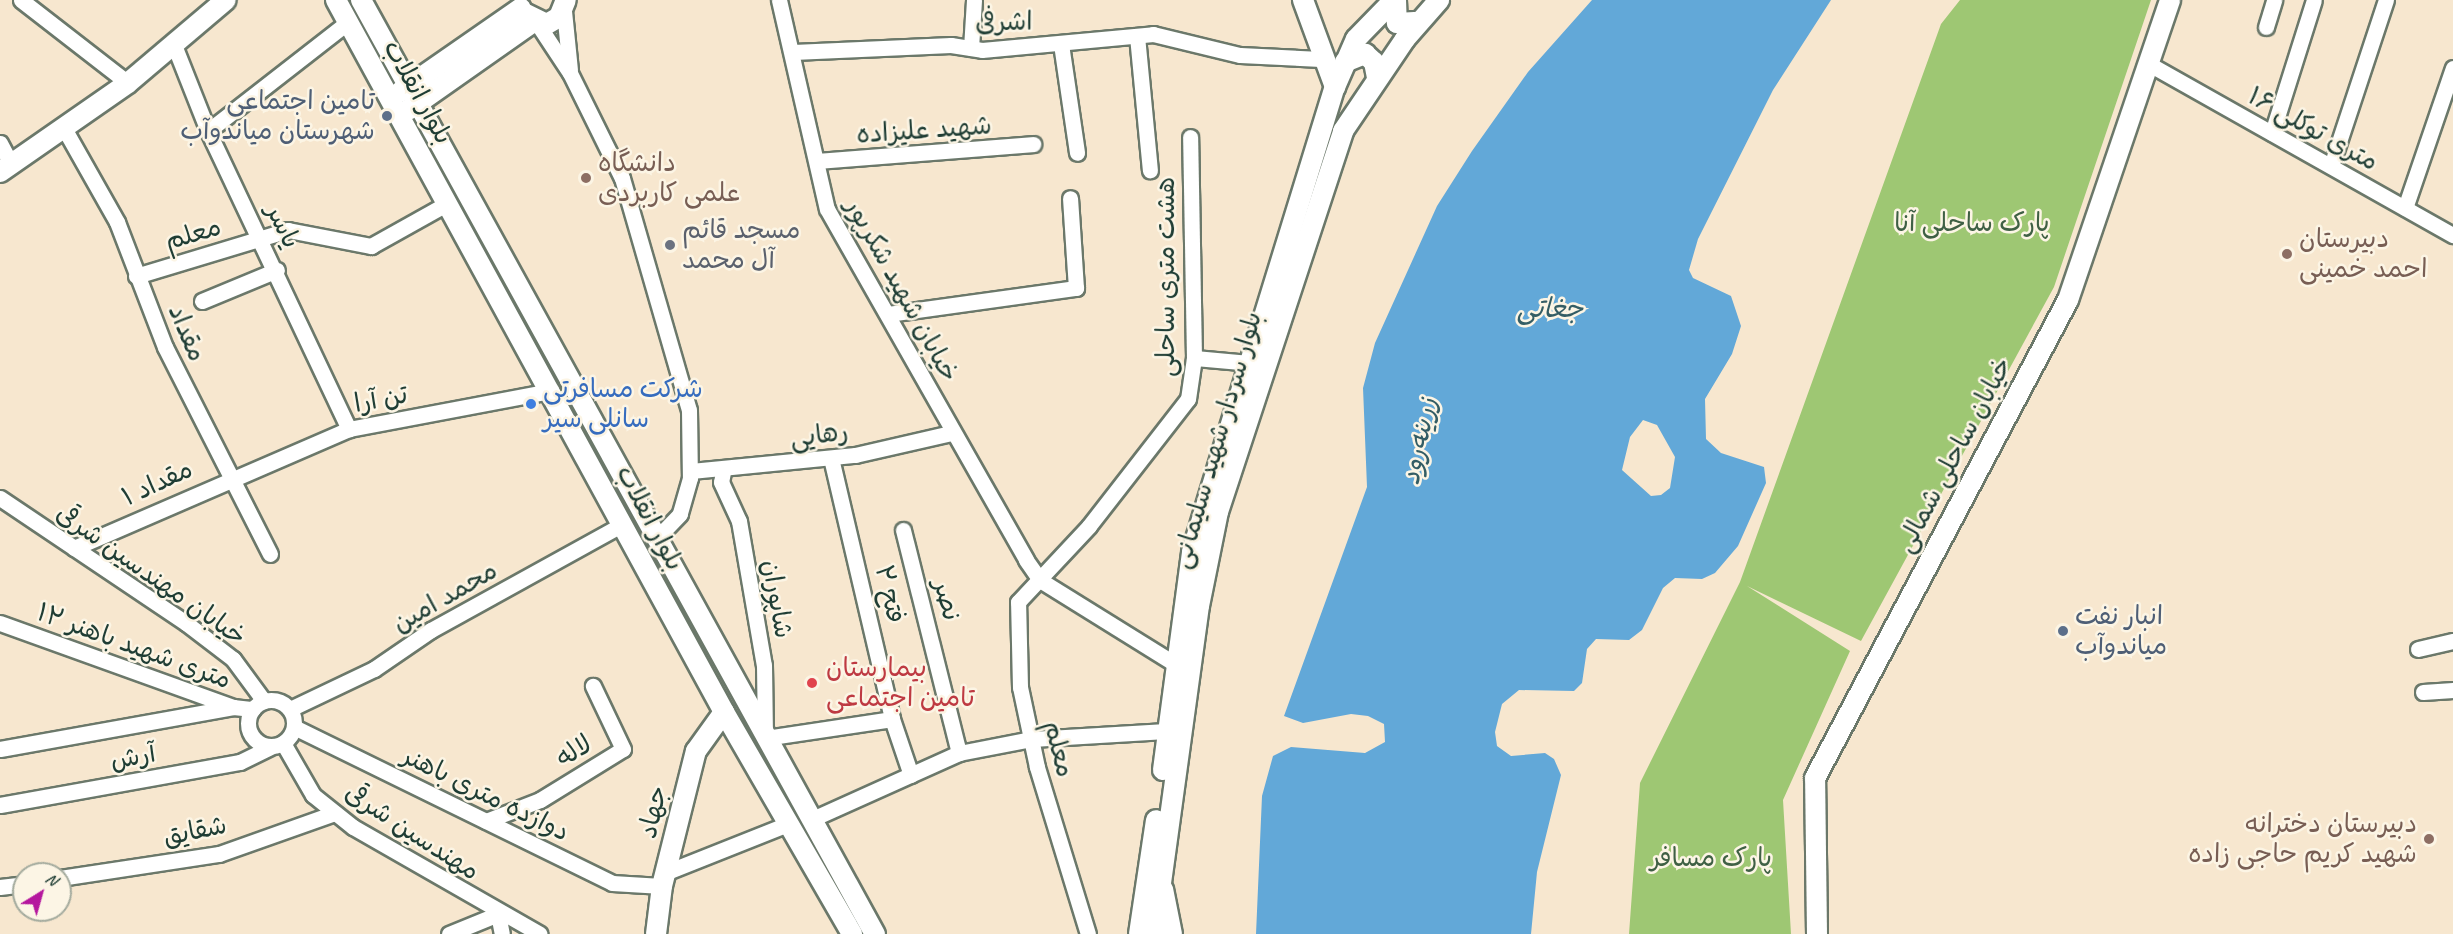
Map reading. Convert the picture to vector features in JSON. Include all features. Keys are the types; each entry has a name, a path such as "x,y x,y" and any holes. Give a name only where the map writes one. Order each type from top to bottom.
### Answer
{"main road":[{"path":"6,168 65,130 128,83 226,0"},
{"name":"بلوار انقلاب","path":"336,0 391,97 724,712 852,934"},
{"name":"بلوار انقلاب","path":"362,0 810,820 875,934"},
{"path":"1304,0 1321,59 1335,87"},
{"name":"بلوار سردار شهید سلیمانی","path":"1154,934 1199,606 1218,512 1328,169 1377,77 1439,0"},
{"name":"خیابان ساحلی شمالی","path":"1816,934 1815,778 2068,300 2170,0"},
{"path":"400,115 414,94 528,13 554,21 566,3"},
{"path":"1387,3 1397,23 1419,22"},
{"name":"بلوار سردار شهید سلیمانی","path":"1139,934 1192,552 1335,87 1356,39 1387,3"},
{"path":"1345,62 1365,54 1374,62 1377,77"},
{"path":"391,97 414,94"},
{"path":"637,551 656,539"},
{"name":"جهاد","path":"656,934 665,879 696,751 724,712"},
{"path":"1161,884 1172,934"}],"street":[{"path":"21,0 128,83"},
{"name":"خیابان شهید شکرپور","path":"779,0 793,52 827,209 888,314 951,433 1040,580"},
{"path":"971,48 974,0"},
{"path":"2265,27 2274,0"},
{"path":"2272,133 2314,0"},
{"path":"2331,166 2386,0"},
{"path":"566,3 570,73"},
{"path":"528,13 570,73 622,178 641,230 689,410 691,471 680,514 656,539"},
{"path":"208,131 348,22"},
{"name":"اشرفی","path":"793,52 1060,44 1153,34 1240,55 1321,59"},
{"path":"1137,36 1150,170"},
{"path":"1060,44 1077,153"},
{"name":"یاسر","path":"174,45 208,131 277,270 349,429"},
{"name":"۱۶ متری توکلی","path":"2149,64 2453,235"},
{"path":"2405,208 2453,68"},
{"name":"مقداد","path":"65,130 117,222 136,276 228,477 270,554"},
{"name":"هشت متری ساحلی","path":"1040,580 1188,399 1194,358 1190,137"},
{"path":"0,143 6,168"},
{"name":"شهید علیزاده","path":"818,161 1033,144"},
{"path":"888,314 1076,288 1070,198"},
{"name":"معلم","path":"136,276 288,230 371,246 448,203"},
{"path":"202,302 277,270"},
{"path":"1194,358 1250,363"},
{"name":"تن آرا","path":"228,477 349,429 550,391"},
{"name":"رهایی","path":"691,471 723,472 831,458 951,433"},
{"name":"فتح ۲","path":"831,458 892,718 911,775"},
{"name":"شاپوران","path":"723,472 721,482 739,521 764,665 765,738"},
{"name":"مقداد ۱","path":"74,548 228,477"},
{"name":"خیابان مهندسین شرقی","path":"0,498 233,659 258,705"},
{"name":"محمد امین","path":"290,710 374,669 431,630 623,524"},
{"name":"نصر","path":"903,530 959,753"},
{"path":"1040,580 1175,664"},
{"name":"معلم","path":"1040,580 1018,602 1017,669 1031,739 1088,934"},
{"name":"۱۲ متری شهید باهنر","path":"0,623 233,707 258,705"},
{"path":"2418,649 2453,641"},
{"name":"لاله","path":"486,821 540,800 622,749 593,686"},
{"path":"2423,692 2453,690"},
{"path":"279,701 290,710 294,727 277,745 250,732 258,705 279,701"},
{"path":"0,748 233,707"},
{"path":"765,738 892,718"},
{"name":"دوازده متری باهنر","path":"294,727 612,883 665,879"},
{"path":"810,820 959,753 1031,739 1167,731"},
{"name":"آرش","path":"0,805 240,762 277,745"},
{"name":"مهندسین شرقی","path":"277,745 313,795 335,813 498,914 540,934"},
{"name":"شقایق","path":"72,876 219,854 335,813"},
{"path":"665,879 790,823"},
{"path":"449,934 498,914 501,934"}],"green space":[{"name":"پارک ساحلی آنا","path":"1960,0 2151,0 2054,287 1861,641 1747,586 1850,651 1783,800 1791,934 1629,934 1640,783 1740,582 1941,24"}],"water":[{"name":"جغاتی","path":"1592,0 1831,0 1773,90 1698,239 1689,270 1693,278 1731,296 1741,326 1732,354 1705,399 1706,439 1721,453 1764,467 1766,483 1738,546 1715,573 1702,579 1675,578 1663,588 1642,630 1629,640 1596,639 1587,649 1582,683 1574,691 1519,690 1502,704 1495,732 1497,746 1511,756 1545,753 1554,759 1561,775 1537,872 1531,934 1256,934 1262,796 1273,756 1291,747 1365,753 1385,742 1384,724 1368,716 1351,714 1303,723 1284,716 1367,487 1363,388 1375,343 1437,206 1472,151 1528,72","holes":["1643,420 1657,425 1675,457 1670,488 1661,495 1651,496 1622,470 1630,437"]}],"place":[{"name":"تامین اجتماعی شهرستان میاندوآب","path":"387,116"},
{"name":"دانشگاه علمی کاربردی","path":"586,178"},
{"name":"مسجد قائم آل محمد","path":"670,245"},
{"name":"دبیرستان احمد خمینی","path":"2287,254"},
{"name":"شرکت مسافرتی سانلی سیر","path":"531,404"},
{"name":"انبار نفت میاندوآب","path":"2063,631"},
{"name":"بیمارستان تامین اجتماعی","path":"812,683"},
{"name":"دبیرستان دخترانه شهید کریم حاجی زاده","path":"2429,839"}],"water label":[{"name":"زرینه‌رود","path":"1419,441"}],"park label":[{"name":"پارک مسافر","path":"1711,858"}]}
